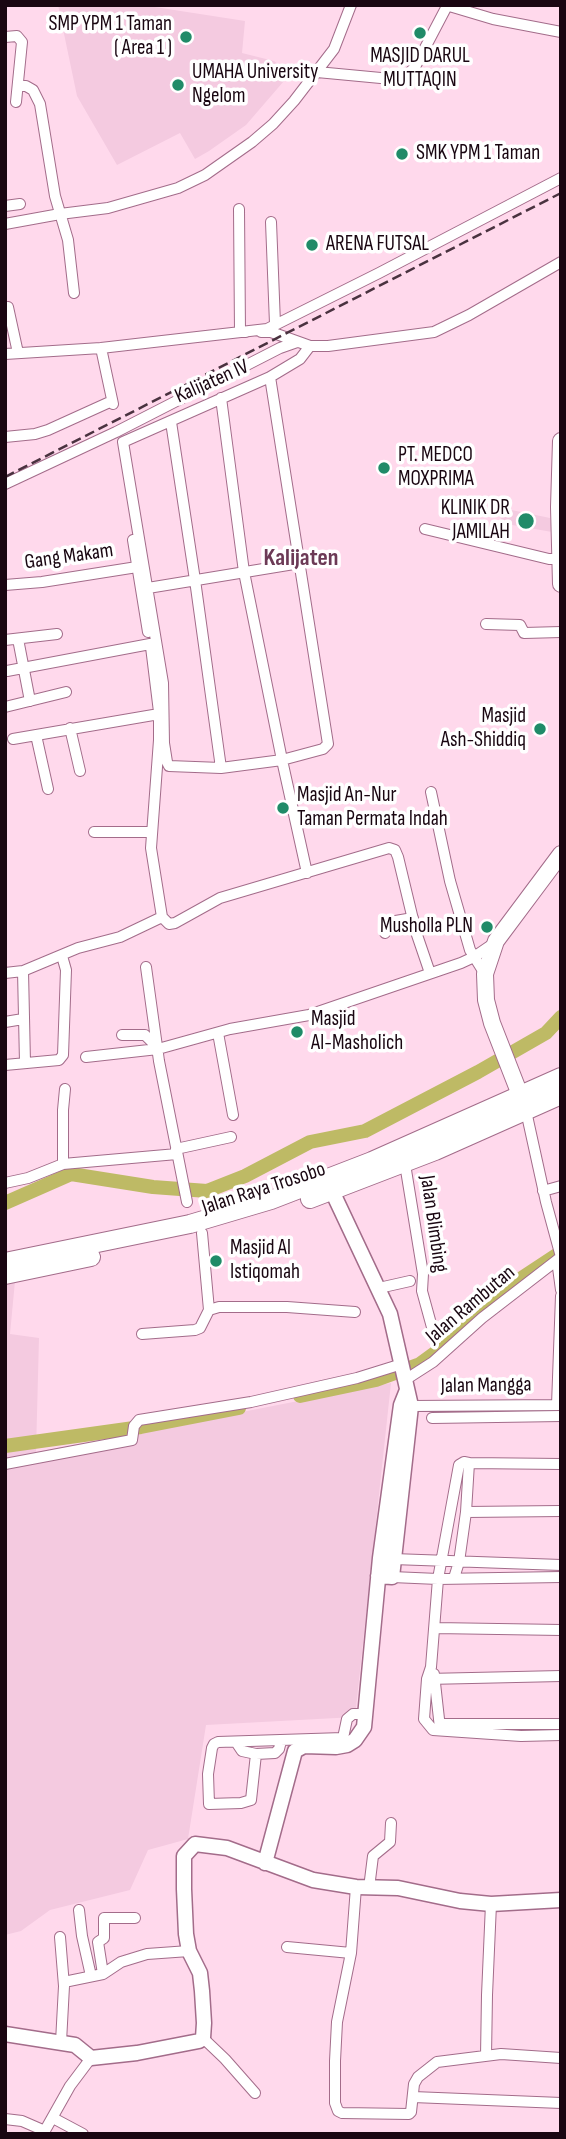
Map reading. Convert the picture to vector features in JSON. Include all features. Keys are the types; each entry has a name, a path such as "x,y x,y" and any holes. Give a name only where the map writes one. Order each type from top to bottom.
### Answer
{"highway":[{"path":"523,1103 561,1077"},
{"path":"523,1103 561,1095"},
{"name":"Jalan Raya Trosobo","path":"5,1275 191,1214 256,1217 405,1164 523,1103"},
{"name":"Jalan Raya Trosobo","path":"5,1262 191,1214 260,1204 523,1103"}],"main road":[{"path":"561,441 561,584"},
{"path":"523,1103 499,1046 486,1000 485,974 496,941 561,854"}],"street":[{"path":"5,224 58,208 108,208 150,198 205,175 273,124 334,49 351,5"},
{"path":"317,72 397,81 403,79 415,67 447,5 505,22 561,32"},
{"path":"5,37 17,36 22,42 16,102"},
{"path":"18,86 33,90 40,104 58,208 68,245 74,293"},
{"path":"5,354 101,348 261,331 561,178"},
{"path":"5,206 20,204"},
{"path":"239,209 240,332"},
{"path":"271,222 275,324"},
{"path":"240,332 271,332 310,346 434,332 561,262"},
{"path":"8,307 18,353"},
{"path":"5,484 116,432 297,341"},
{"name":"Kalijaten IV","path":"148,588 123,442 270,377 300,359 310,346"},
{"path":"5,437 48,430 112,403 101,348"},
{"path":"270,377 300,563 328,744 323,749 282,760 221,768 169,766 164,743 164,692 148,588 300,563"},
{"path":"221,398 244,572 307,873"},
{"path":"171,422 221,768"},
{"path":"116,432 159,714 151,854 162,917 169,924 175,923 220,898 383,848 391,848 398,857 412,918 430,973"},
{"path":"425,529 549,559 560,559"},
{"name":"Gang Makam","path":"5,585 137,568"},
{"path":"486,624 520,625 524,633 561,632"},
{"path":"5,640 57,634"},
{"path":"18,639 30,701"},
{"path":"7,671 150,644"},
{"path":"5,707 66,692"},
{"path":"13,739 159,714"},
{"path":"71,729 80,771"},
{"path":"36,735 48,789"},
{"path":"431,792 450,881 474,957 485,974"},
{"path":"94,832 151,832"},
{"path":"5,973 23,971 70,952 120,937 162,917"},
{"path":"385,933 384,923 412,918"},
{"path":"86,1057 158,1049 274,1020 309,1015 474,957 496,941"},
{"path":"5,1065 59,1060 64,1055 66,970 70,952"},
{"path":"142,1334 195,1330 200,1328 209,1310 176,1152 146,967"},
{"path":"23,971 25,1063"},
{"path":"5,1022 23,1019"},
{"path":"218,1033 233,1115"},
{"path":"122,1035 145,1035 158,1049"},
{"path":"65,1088 63,1110 67,1164"},
{"path":"523,1103 559,1255 561,1290"},
{"path":"5,1183 67,1164 176,1152 231,1137"},
{"name":"Jalan Blimbing","path":"405,1164 423,1274 422,1291 433,1331"},
{"path":"543,1191 561,1186"},
{"path":"332,1191 390,1314 411,1406 386,1558"},
{"name":"Jalan Rambutan","path":"5,1464 132,1440 139,1420 251,1402 357,1378 404,1375 433,1362 559,1255"},
{"path":"379,1288 410,1281"},
{"path":"559,1405 561,1296"},
{"path":"209,1310 219,1307 287,1307 355,1312"},
{"path":"265,1863 295,1751 304,1746 347,1745 364,1727 385,1577 393,1430 401,1405 404,1375"},
{"name":"Jalan Mangga","path":"411,1406 559,1405"},
{"path":"432,1418 561,1416"},
{"path":"454,1578 466,1512 469,1463"},
{"path":"440,1727 431,1675 438,1579 459,1465 561,1464"},
{"path":"466,1512 561,1511"},
{"path":"386,1558 561,1565"},
{"path":"385,1577 561,1577"},
{"path":"435,1628 561,1630"},
{"path":"431,1675 561,1676"},
{"path":"256,1754 251,1800 209,1804 208,1774 212,1748 218,1742 342,1738 347,1719 353,1714 365,1714"},
{"path":"440,1727 561,1724"},
{"path":"440,1727 521,1736 561,1735"},
{"path":"236,1742 242,1751 256,1754 275,1753 281,1746 281,1741"},
{"path":"391,1823 390,1842 373,1856 363,1888 338,2022 335,2061 337,2109 342,2113 407,2114 412,2105 414,2084 418,2077 437,2062 501,2054 561,2058"},
{"path":"255,2093 203,2038 200,1973 189,1951 183,1862 187,1851 195,1844 227,1847 313,1880 363,1888 398,1888 460,1901 491,1904 561,1900"},
{"path":"486,2056 491,1904"},
{"path":"79,1910 91,1976"},
{"path":"103,1974 98,1942 104,1937 104,1917 135,1917"},
{"path":"60,1937 64,1982 61,2042"},
{"path":"287,1947 351,1953"},
{"path":"64,1982 103,1974 121,1962 147,1954 189,1951"},
{"path":"5,2034 75,2045 91,2058 137,2053 203,2038"},
{"path":"5,2119 22,2121 44,2132 70,2086 91,2058"},
{"path":"412,2105 561,2103"},
{"path":"53,2118 83,2134"}],"shaded area":[{"name":"UMAHA University Ngelom","path":"58,5 142,5 245,21 242,53 274,61 290,74 246,125 195,159 180,133 117,165 77,96"},
{"name":"KLINIK DR JAMILAH","path":"502,508 550,518 552,532 501,523"},
{"path":"15,1281 10,1334 39,1338 36,1452 391,1383 355,1717 206,1725 188,1839 148,1850 130,1890 50,1910 21,1931 5,1935 5,1283"}],"waterway":[{"path":"5,1203 71,1174 153,1187 207,1191 245,1176 310,1142 365,1131 546,1033 561,1017"},
{"path":"300,1396 376,1380 420,1364 446,1345 473,1310 561,1252"},
{"path":"5,1446 141,1427 239,1408"}],"railway":[{"path":"5,477 561,193"}],"place":[{"name":"MASJID DARUL MUTTAQIN","path":"420,33"},
{"name":"SMP YPM 1 Taman ( Area 1 )","path":"186,37"},
{"name":"UMAHA University Ngelom","path":"178,85"},
{"name":"SMK YPM 1 Taman","path":"402,154"},
{"name":"ARENA FUTSAL","path":"312,245"},
{"name":"PT. MEDCO MOXPRIMA","path":"384,468"},
{"name":"KLINIK DR JAMILAH","path":"526,521"},
{"name":"Masjid Ash-Shiddiq","path":"540,729"},
{"name":"Masjid An-Nur Taman Permata Indah","path":"283,808"},
{"name":"Musholla PLN","path":"487,927"},
{"name":"Masjid Al-Masholich","path":"297,1032"},
{"name":"Masjid Al Istiqomah","path":"216,1261"}],"district":[{"name":"Kalijaten","path":"301,559"}]}
